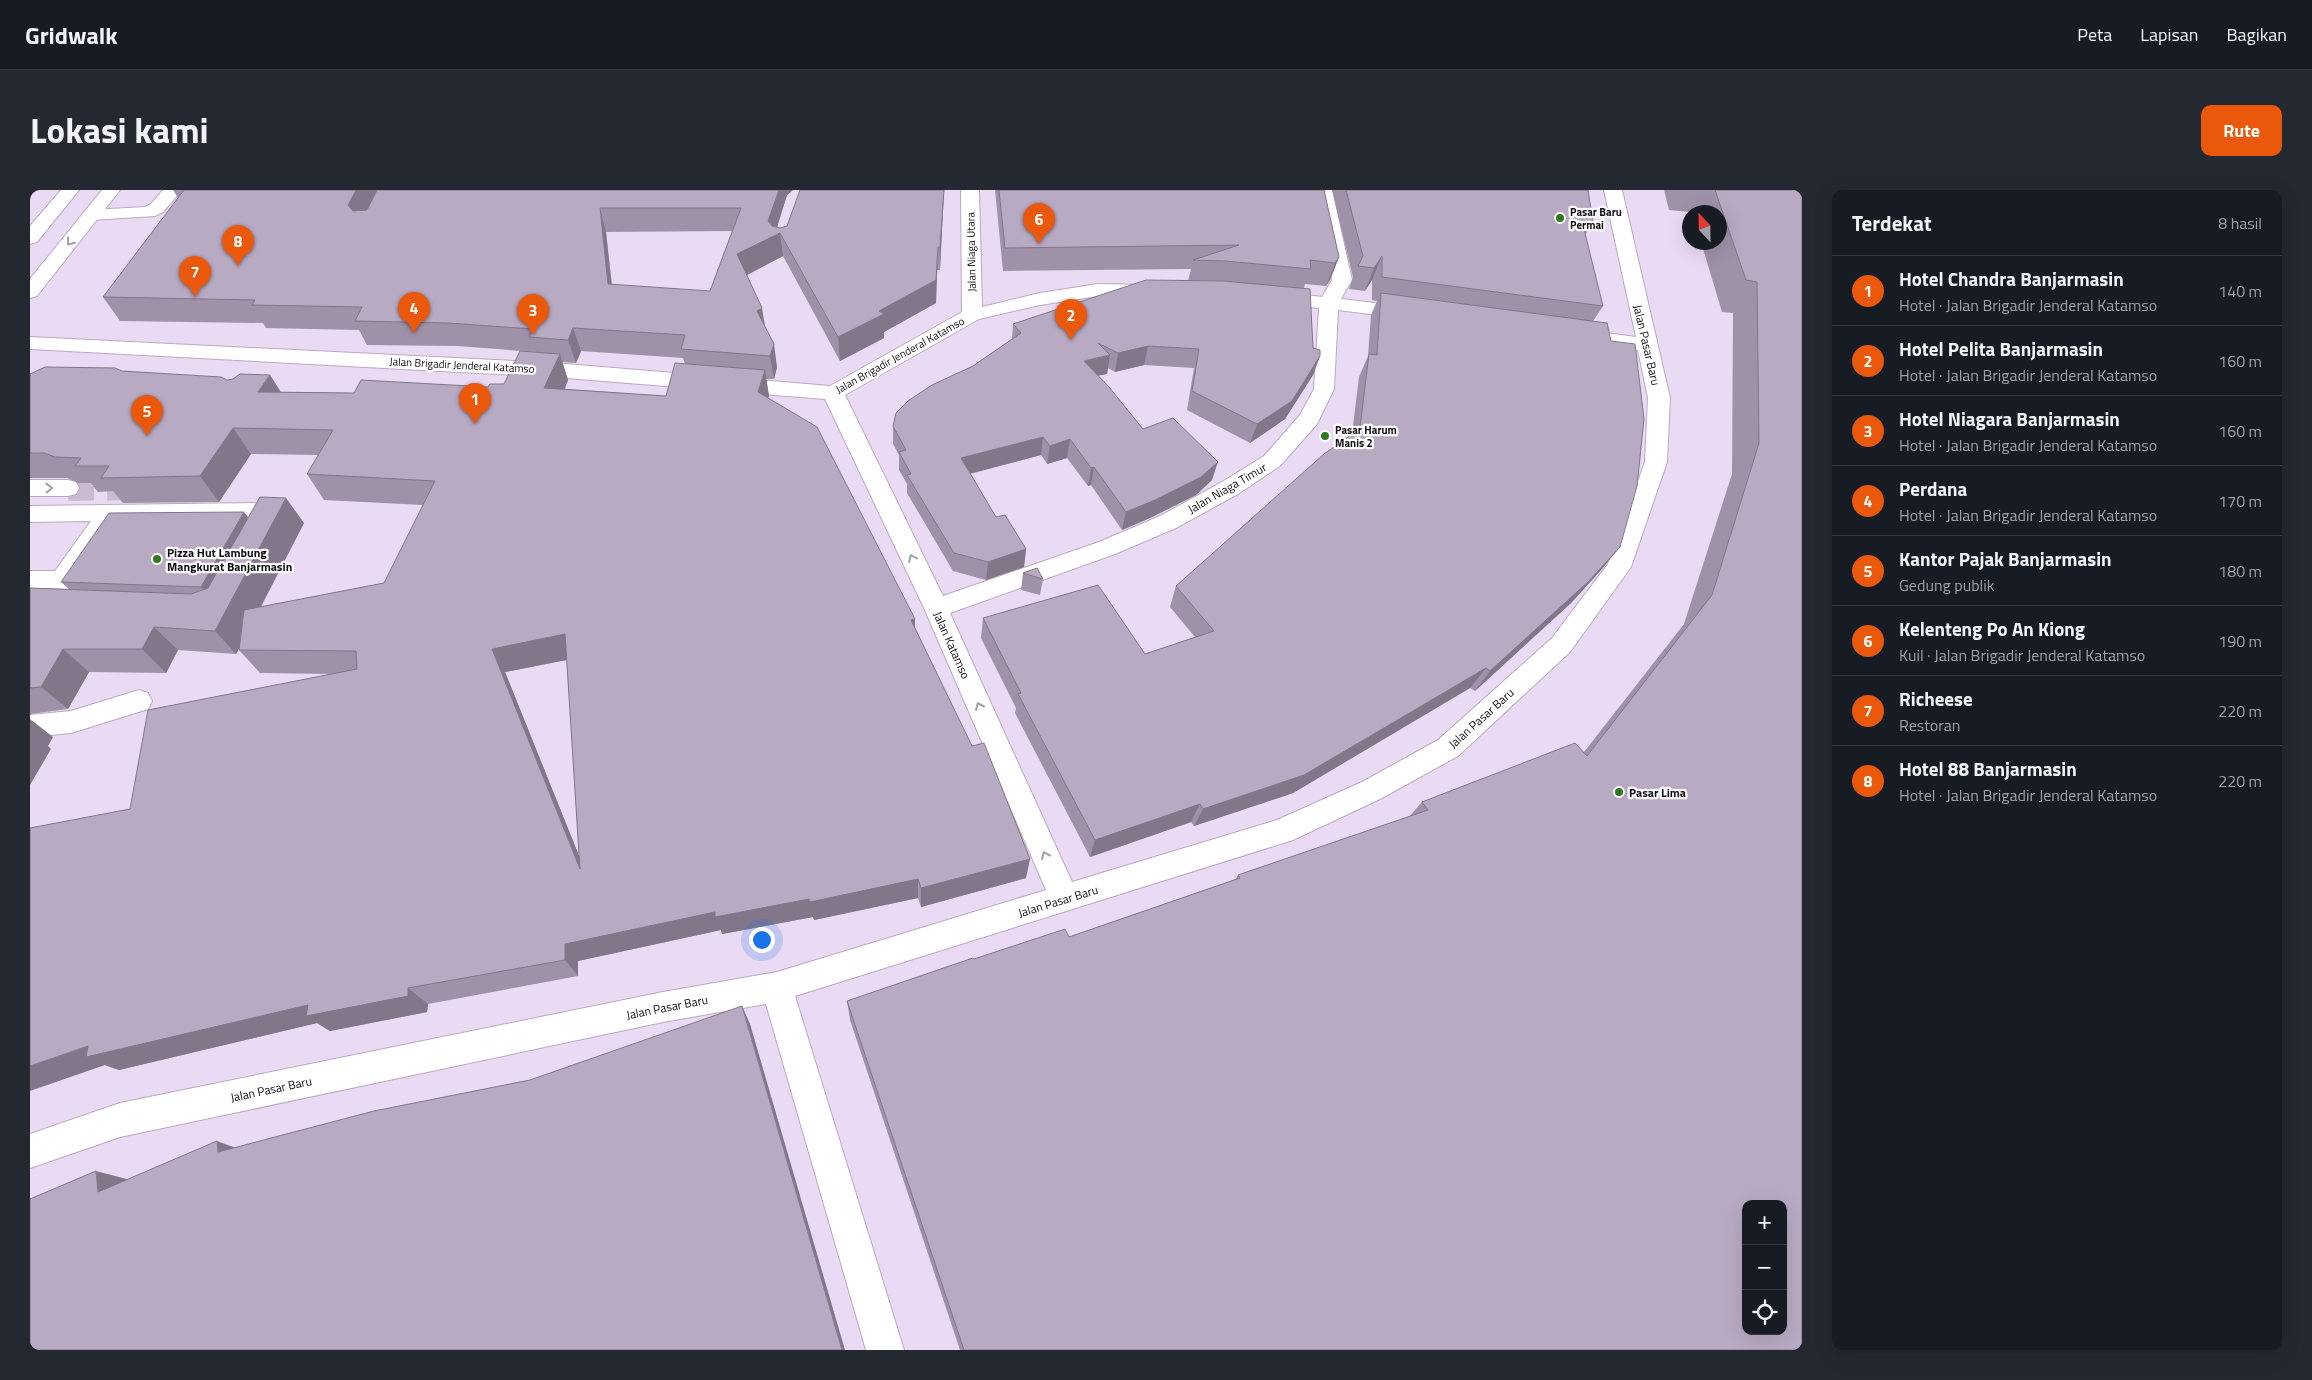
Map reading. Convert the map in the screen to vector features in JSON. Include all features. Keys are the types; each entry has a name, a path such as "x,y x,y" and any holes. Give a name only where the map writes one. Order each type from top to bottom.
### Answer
{"main road":[{"path":"30,238 70,190"},
{"path":"30,292 111,190"},
{"path":"91,215 149,212 157,208 173,190"},
{"name":"Jalan Niaga Utara","path":"970,190 972,315"},
{"name":"Jalan Niaga Timur","path":"936,608 1107,548 1168,522 1230,488 1272,461 1309,419 1324,389 1329,302 1342,280 1323,190"},
{"name":"Jalan Pasar Baru","path":"30,1151 120,1120 663,1007 777,987 1283,830 1372,790 1448,748 1561,645 1619,567 1656,462 1659,398 1613,190"},
{"name":"Jalan Brigadir Jenderal Katamso","path":"30,344 171,349 554,370 833,393 972,315 1040,299 1098,290 1172,291"},
{"path":"1255,296 1329,302 1425,315"},
{"path":"1560,333 1646,345"},
{"path":"154,371 171,349"},
{"path":"253,375 266,354"},
{"name":"Jalan Katamso","path":"833,393 936,608 1065,899"},
{"path":"30,488 68,488"},
{"path":"30,514 108,512 264,511 268,513 218,604 212,607 48,601 60,580 108,512"},
{"path":"30,580 60,580"},
{"path":"30,726 56,724 93,716 139,702"},
{"path":"777,987 885,1350"}],"building":[{"path":"184,190 356,190 348,205 353,211 367,210 377,190 779,190 768,221 772,226 780,228 787,226 800,190 944,190 936,280 879,311 884,314 838,337 780,233 737,254 762,308 757,311 774,344 770,356 681,349 685,335 573,328 568,340 529,337 533,329 448,323 355,321 362,307 252,305 255,300 103,297","holes":["600,208 741,208 710,291 608,284"]},
{"path":"999,190 1324,190 1339,257 1335,263 1310,260 1311,269 1193,260 1239,245 1005,248"},
{"path":"1346,190 1588,190 1593,222 1582,221 1603,306 1382,277 1382,256 1374,268 1358,266 1363,256"},
{"name":"Pasar Lima","path":"1715,190 1802,190 1802,1350 964,1350 847,1001 1065,929 1069,937 1240,878 1238,875 1428,810 1422,802 1575,743 1587,756 1712,595 1759,443 1757,282 1746,280 1727,225 1727,205 1720,205"},
{"path":"1146,280 1224,281 1310,289 1313,348 1320,350 1320,356 1292,401 1257,424 1192,391 1199,349 1148,346 1118,353 1098,343 1110,355 1084,361 1109,387 1143,429 1173,418 1218,462 1201,477 1126,512 1094,467 1091,468 1070,439 1050,446 1043,437 961,458 996,517 1005,515 1026,549 988,562 954,553 907,475 911,474 899,452 906,450 893,426 896,413 908,401 932,385 973,366 1021,333 1013,324"},
{"path":"1381,293 1607,323 1611,341 1635,344 1644,419 1637,486 1620,547 1588,582 1490,671 1486,668 1304,775 1203,809 1200,804 1095,840 1018,694 1021,693 983,618 1098,585 1145,654 1214,631 1176,586 1324,454 1362,427 1360,427 1369,354 1377,355"},
{"path":"520,351 560,354 544,388 666,396 675,363 765,370 758,392 817,427 915,619 911,620 972,746 984,743 1030,859 921,888 918,879 810,902 809,899 715,917 715,912 565,944 565,960 408,988 408,996 306,1016 308,1005 86,1057 88,1046 30,1066 30,828 130,809 148,710 357,669 356,651 239,650 244,610 384,583 435,481 307,474 333,430 233,428 200,476 101,478 109,466 75,466 81,458 55,457 44,453 30,453 30,374 45,367 115,368 122,371 221,377 227,380 233,379 240,374 270,375 258,392 354,393 361,380 488,387 490,384 504,384","holes":["565,634 580,869 492,649"]},
{"path":"260,497 286,498 215,631 154,627 142,649 63,649 41,687 30,688 30,588 191,594 208,588"},
{"name":"Pizza Hut Lambung Mangkurat Banjarmasin","path":"244,512 201,587 61,582 109,513"},
{"path":"1037,568 1043,579 1023,573"},
{"path":"742,1006 842,1350 30,1350 30,1199 96,1171 98,1192 217,1141 218,1152 374,1111 530,1080"}],"tunnel":[{"path":"68,488 131,487"}],"place":[{"name":"Pasar Baru Permai","path":"1560,218"},
{"name":"Kelenteng Po An Kiong","path":"1039,244"},
{"name":"Hotel 88 Banjarmasin","path":"238,266"},
{"name":"Richeese","path":"195,297"},
{"name":"Perdana","path":"414,333"},
{"name":"Hotel Niagara Banjarmasin","path":"533,335"},
{"name":"Hotel Pelita Banjarmasin","path":"1071,340"},
{"name":"Hotel Chandra Banjarmasin","path":"475,424"},
{"name":"Kantor Pajak Banjarmasin","path":"147,436"},
{"name":"Pasar Harum Manis 2","path":"1325,436"},
{"name":"Pizza Hut Lambung Mangkurat Banjarmasin","path":"157,559"},
{"name":"Pasar Lima","path":"1619,792"}]}
